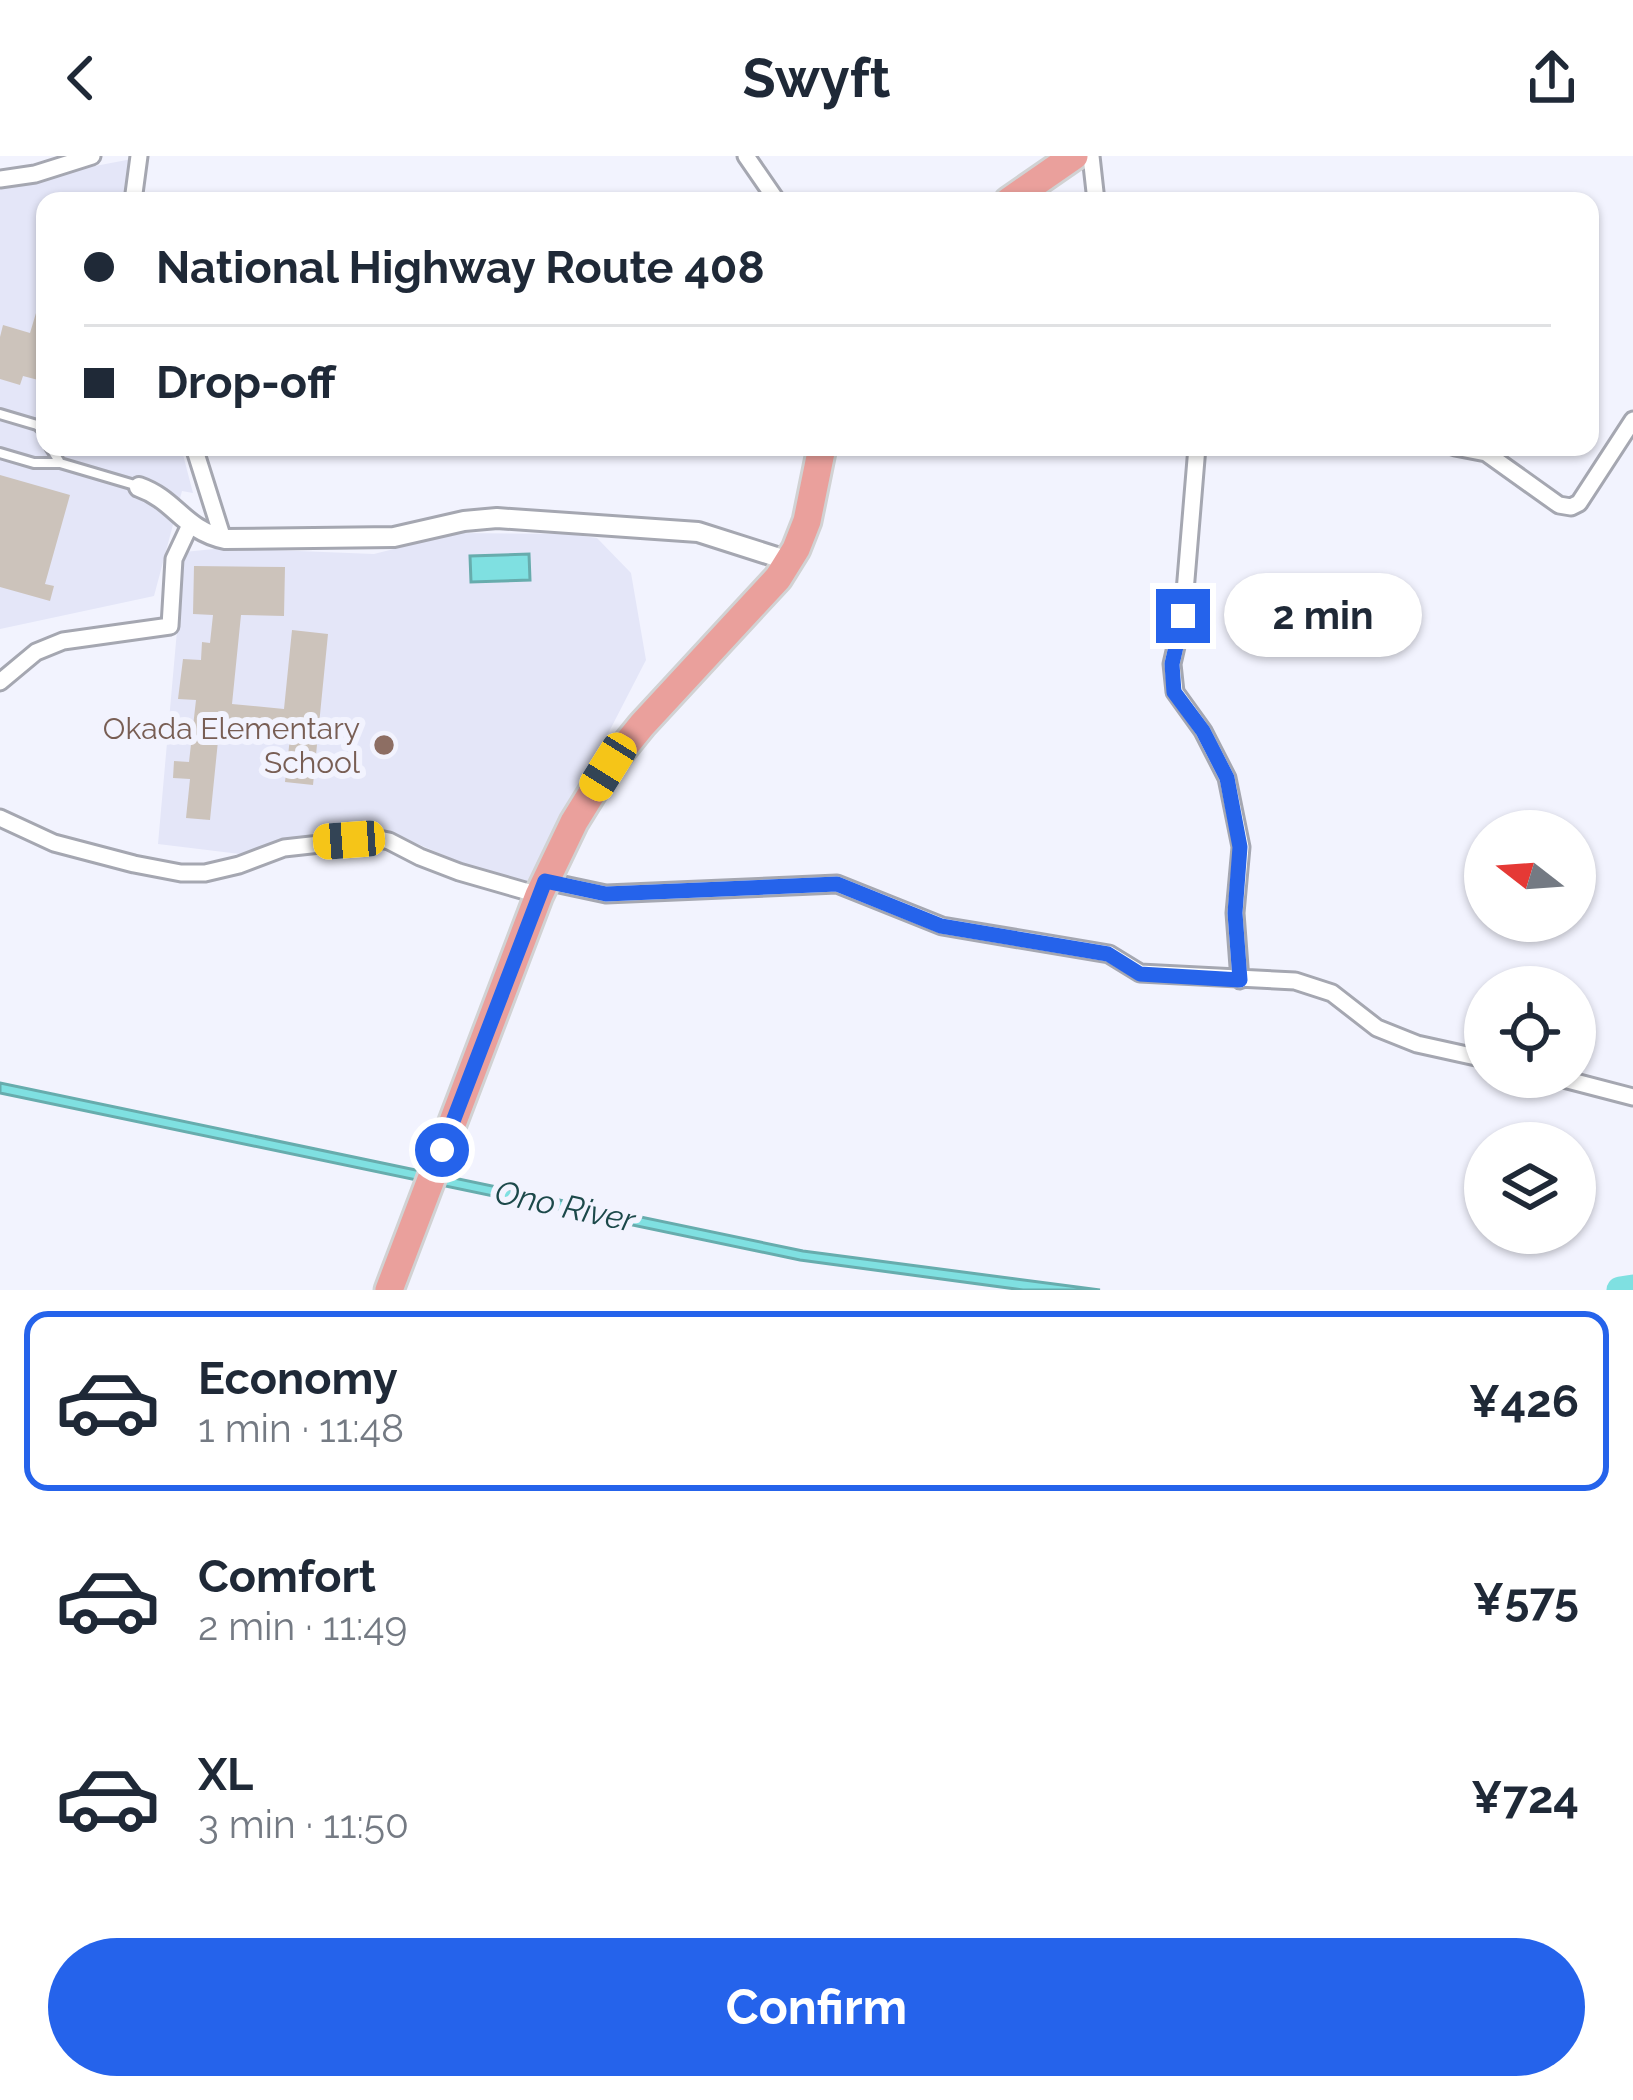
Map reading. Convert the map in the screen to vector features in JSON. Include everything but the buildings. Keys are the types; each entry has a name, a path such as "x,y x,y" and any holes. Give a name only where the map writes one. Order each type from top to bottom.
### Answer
{"highway":[{"path":"1022,192 1074,156"},
{"path":"389,1290 542,888 574,822 608,767 642,725 778,578 807,521 821,456"}],"street":[{"path":"0,179 19,178 92,156"},
{"path":"134,192 139,156"},
{"path":"746,156 771,192"},
{"path":"1091,156 1095,192"},
{"path":"1490,456 1559,505 1571,507 1594,483 1633,420"},
{"path":"197,456 223,538"},
{"path":"1196,456 1183,616 1172,664 1174,692 1203,731 1227,778 1240,847 1235,913 1240,980"},
{"path":"139,487 155,492 190,526 223,538 394,537 497,518 698,532 789,561"},
{"path":"0,682 36,652 63,641 170,626 174,559 190,526"},
{"path":"0,818 54,843 182,872 239,866 284,848 374,838 459,872 542,888 606,894 837,884 941,926 1108,954 1140,974 1295,982 1332,993 1377,1028 1417,1044 1464,1054"},
{"path":"1596,1087 1633,1097"}],"lane":[{"path":"0,415 36,425"},
{"path":"0,453 45,465 60,463 139,487"},
{"path":"56,456 60,463"}],"shaded area":[{"path":"132,159 127,192 36,192 36,456 183,456 193,493 182,491 154,596 0,629 0,184"},
{"name":"Okada Elementary School","path":"457,533 597,538 631,573 646,660 530,885 471,867 388,831 326,833 240,854 158,844 184,552 224,548 374,554"}],"water":[{"path":"529,554 530,580 471,582 470,556"},
{"path":"0,1083 803,1251 1100,1290 1023,1290 800,1260 0,1093"}],"waterway":[{"name":"Ono River","path":"1620,1290 1633,1288"}],"place":[{"name":"Okada Elementary School","path":"384,745"}],"route":[{"path":"442,1150 545,881 606,894 837,884 941,926 1108,954 1140,974 1240,980 1235,913 1240,847 1227,778 1203,731 1174,692 1172,664 1183,616"}]}
